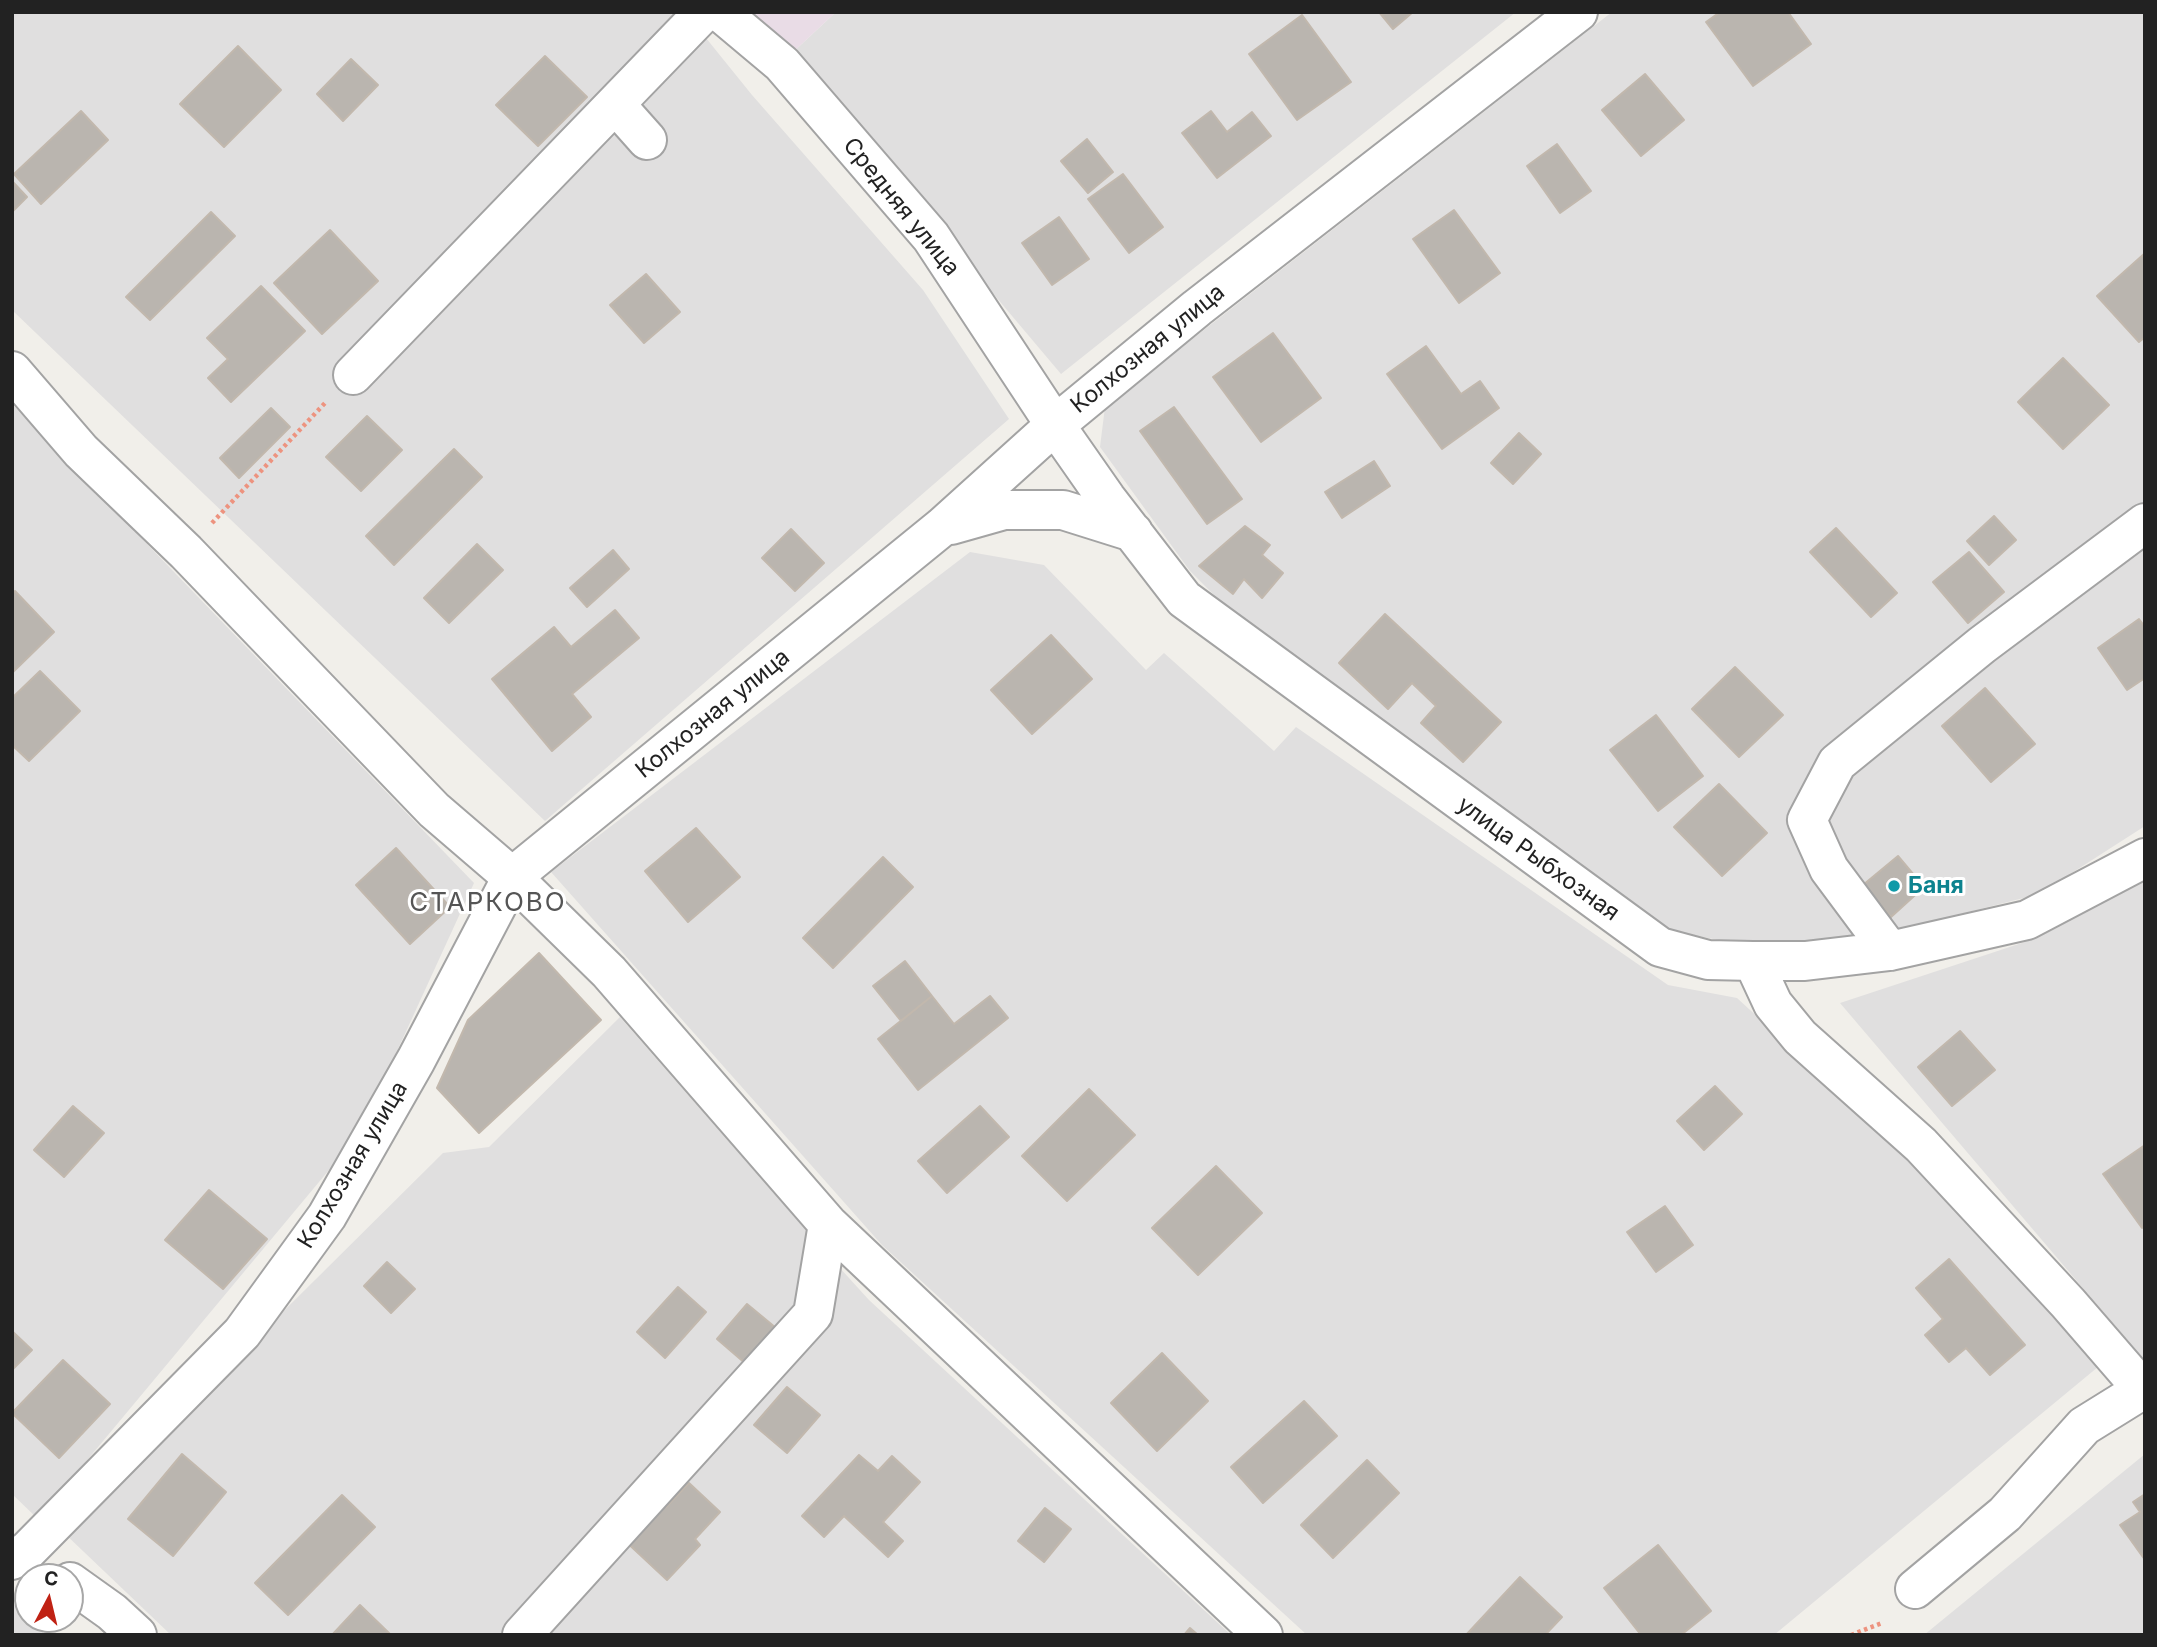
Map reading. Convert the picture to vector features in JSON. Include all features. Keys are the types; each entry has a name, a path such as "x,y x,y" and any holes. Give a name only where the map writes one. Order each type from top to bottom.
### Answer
{"street":[{"path":"353,375 704,12"},
{"name":"Средняя улица","path":"719,12 782,64 931,237 1055,425"},
{"name":"Колхозная улица","path":"17,1551 242,1333 327,1216 416,1060 512,877 942,527 1055,425 1197,308 1578,12"},
{"path":"615,104 647,140"},
{"path":"12,371 81,451 186,552 434,810 512,877 609,972 828,1224 1263,1635"},
{"name":"улица Рыбхозная","path":"1055,425 1184,599 1660,947 1708,960 1753,961 1805,961 1890,951 2027,920 2145,858"},
{"path":"942,527 1004,510 1063,510 1133,532"},
{"path":"1890,951 1829,869 1807,820 1837,764 1982,645 2145,523"},
{"path":"1753,961 1773,1004 1800,1037 1921,1145 2068,1303 2143,1391 2084,1426 2005,1514 1915,1589"},
{"path":"522,1635 813,1314 828,1224"},
{"path":"17,1551 38,1563"},
{"path":"84,1592 112,1612 137,1635"}],"path":[{"path":"186,552 353,375"},
{"path":"1851,1635 1882,1623"}],"shaded area":[{"path":"12,12 685,12 752,95 923,290 1009,419 545,821 12,310"},
{"path":"752,12 836,12 791,54"},
{"path":"836,12 1516,12 1061,374 791,54"},
{"path":"1612,12 2145,12 2145,826 2039,894 1891,932 1776,951 1666,930 1260,641 1190,571 1100,447 1105,407"},
{"path":"12,404 474,883 359,1134 38,1519 12,1494"},
{"path":"970,552 1044,565 1146,670 1164,653 1274,751 1296,727 1668,985 1737,998 1931,1176 2104,1362 1774,1635 1307,1635 882,1245 551,872"},
{"path":"2145,880 2145,1361 1840,1003 2037,938"},
{"path":"620,1017 869,1300 1231,1635 171,1635 62,1531 443,1153 489,1147"},
{"path":"2145,1454 2145,1635 1924,1635"},
{"path":"12,1602 14,1633 46,1635 12,1635"}],"building":[{"path":"1379,12 1413,12 1393,29"},
{"path":"1720,12 1788,12 1811,44 1753,86 1706,22"},
{"path":"1302,15 1351,82 1297,120 1249,54"},
{"path":"238,46 281,90 224,147 180,104"},
{"path":"545,56 587,97 538,146 496,105"},
{"path":"351,59 378,85 343,121 317,94"},
{"path":"1645,74 1684,120 1641,156 1602,110"},
{"path":"81,111 108,140 41,204 14,174"},
{"path":"1211,111 1227,132 1252,112 1271,136 1217,178 1182,133"},
{"path":"1087,139 1113,172 1088,193 1061,161"},
{"path":"1557,144 1591,191 1560,213 1527,166"},
{"path":"1123,174 1163,227 1129,253 1088,199"},
{"path":"12,181 27,197 12,212"},
{"path":"1454,210 1500,273 1459,303 1413,239"},
{"path":"211,212 235,236 150,320 126,297"},
{"path":"1059,217 1089,259 1052,285 1022,243"},
{"path":"330,230 378,281 322,334 274,283"},
{"path":"2144,254 2145,337 2139,342 2097,296"},
{"path":"646,274 680,312 644,343 610,305"},
{"path":"261,286 305,331 231,402 208,378 228,359 207,338"},
{"path":"1273,333 1321,398 1261,442 1213,377"},
{"path":"1426,346 1461,394 1480,381 1499,408 1442,449 1387,374"},
{"path":"2063,358 2109,405 2063,449 2018,402"},
{"path":"1174,407 1242,499 1207,524 1140,431"},
{"path":"271,408 290,427 239,478 220,458"},
{"path":"367,416 402,450 361,491 326,457"},
{"path":"1519,433 1541,454 1513,484 1491,463"},
{"path":"454,449 482,477 394,565 366,536"},
{"path":"1374,461 1390,486 1342,518 1325,492"},
{"path":"1994,516 2016,540 1989,565 1967,541"},
{"path":"1245,526 1270,545 1262,555 1283,573 1262,598 1244,579 1233,594 1199,566"},
{"path":"1836,528 1897,593 1871,617 1810,552"},
{"path":"791,529 824,563 795,591 762,558"},
{"path":"477,544 503,570 449,623 424,598"},
{"path":"613,550 629,569 587,607 570,588"},
{"path":"1969,552 2004,592 1968,623 1933,582"},
{"path":"15,591 54,632 12,673 12,594"},
{"path":"615,610 639,638 572,694 591,717 552,751 492,679 554,627 571,647"},
{"path":"1385,614 1501,722 1463,762 1421,723 1436,706 1412,683 1388,709 1339,663"},
{"path":"2139,619 2145,627 2145,678 2127,690 2098,648"},
{"path":"1051,635 1092,679 1032,734 991,690"},
{"path":"1735,667 1783,715 1739,757 1692,709"},
{"path":"40,671 80,711 29,761 12,745 12,698"},
{"path":"1985,688 2035,744 1991,782 1942,726"},
{"path":"1656,715 1703,776 1658,811 1610,750"},
{"path":"1719,784 1767,833 1722,876 1674,827"},
{"path":"696,828 740,877 688,922 645,871"},
{"path":"396,848 450,907 410,944 356,885"},
{"name":"Баня","path":"1898,856 1924,887 1891,917 1863,885"},
{"path":"883,857 913,887 833,968 803,938"},
{"path":"539,953 601,1020 479,1133 437,1088 468,1020"},
{"path":"905,961 932,996 901,1021 873,986"},
{"path":"932,996 954,1024 990,996 1008,1018 918,1090 878,1039"},
{"path":"1960,1031 1995,1070 1952,1106 1918,1067"},
{"path":"1715,1086 1742,1114 1704,1150 1677,1121"},
{"path":"1089,1089 1135,1135 1067,1201 1022,1156"},
{"path":"73,1106 104,1133 64,1177 34,1150"},
{"path":"980,1106 1009,1137 947,1193 918,1161"},
{"path":"2145,1145 2145,1226 2142,1228 2103,1174"},
{"path":"1216,1166 1262,1213 1198,1275 1152,1228"},
{"path":"209,1190 267,1239 223,1289 165,1240"},
{"path":"1665,1206 1693,1245 1656,1272 1627,1232"},
{"path":"1949,1259 2025,1345 1990,1375 1966,1348 1949,1362 1925,1335 1943,1319 1916,1288"},
{"path":"387,1262 415,1289 391,1313 364,1286"},
{"path":"678,1287 706,1312 665,1358 637,1332"},
{"path":"747,1304 776,1328 746,1364 717,1339"},
{"path":"12,1331 32,1350 12,1370"},
{"path":"1162,1353 1208,1401 1157,1451 1111,1403"},
{"path":"63,1360 110,1404 59,1458 12,1413"},
{"path":"787,1387 820,1415 787,1453 754,1425"},
{"path":"1304,1401 1337,1436 1263,1503 1231,1467"},
{"path":"182,1454 226,1492 173,1556 128,1519"},
{"path":"859,1455 878,1471 892,1456 920,1482 883,1522 903,1541 888,1557 844,1516 824,1537 802,1516"},
{"path":"1367,1460 1399,1493 1333,1558 1301,1525"},
{"path":"689,1483 720,1512 695,1539 700,1545 667,1580 622,1538 658,1500 666,1507"},
{"path":"2145,1494 2145,1560 2120,1525 2140,1512 2133,1502"},
{"path":"342,1495 375,1527 288,1615 255,1583"},
{"path":"1045,1508 1071,1529 1044,1562 1018,1541"},
{"path":"1658,1545 1711,1611 1681,1635 1641,1635 1604,1588"},
{"path":"1520,1577 1562,1617 1545,1635 1466,1635"},
{"path":"360,1605 391,1635 332,1635"},
{"path":"1190,1628 1198,1635 1184,1635"}],"place":[{"name":"Баня","path":"1894,886"}],"district":[{"name":"СТАРКОВО","path":"488,903"}]}
